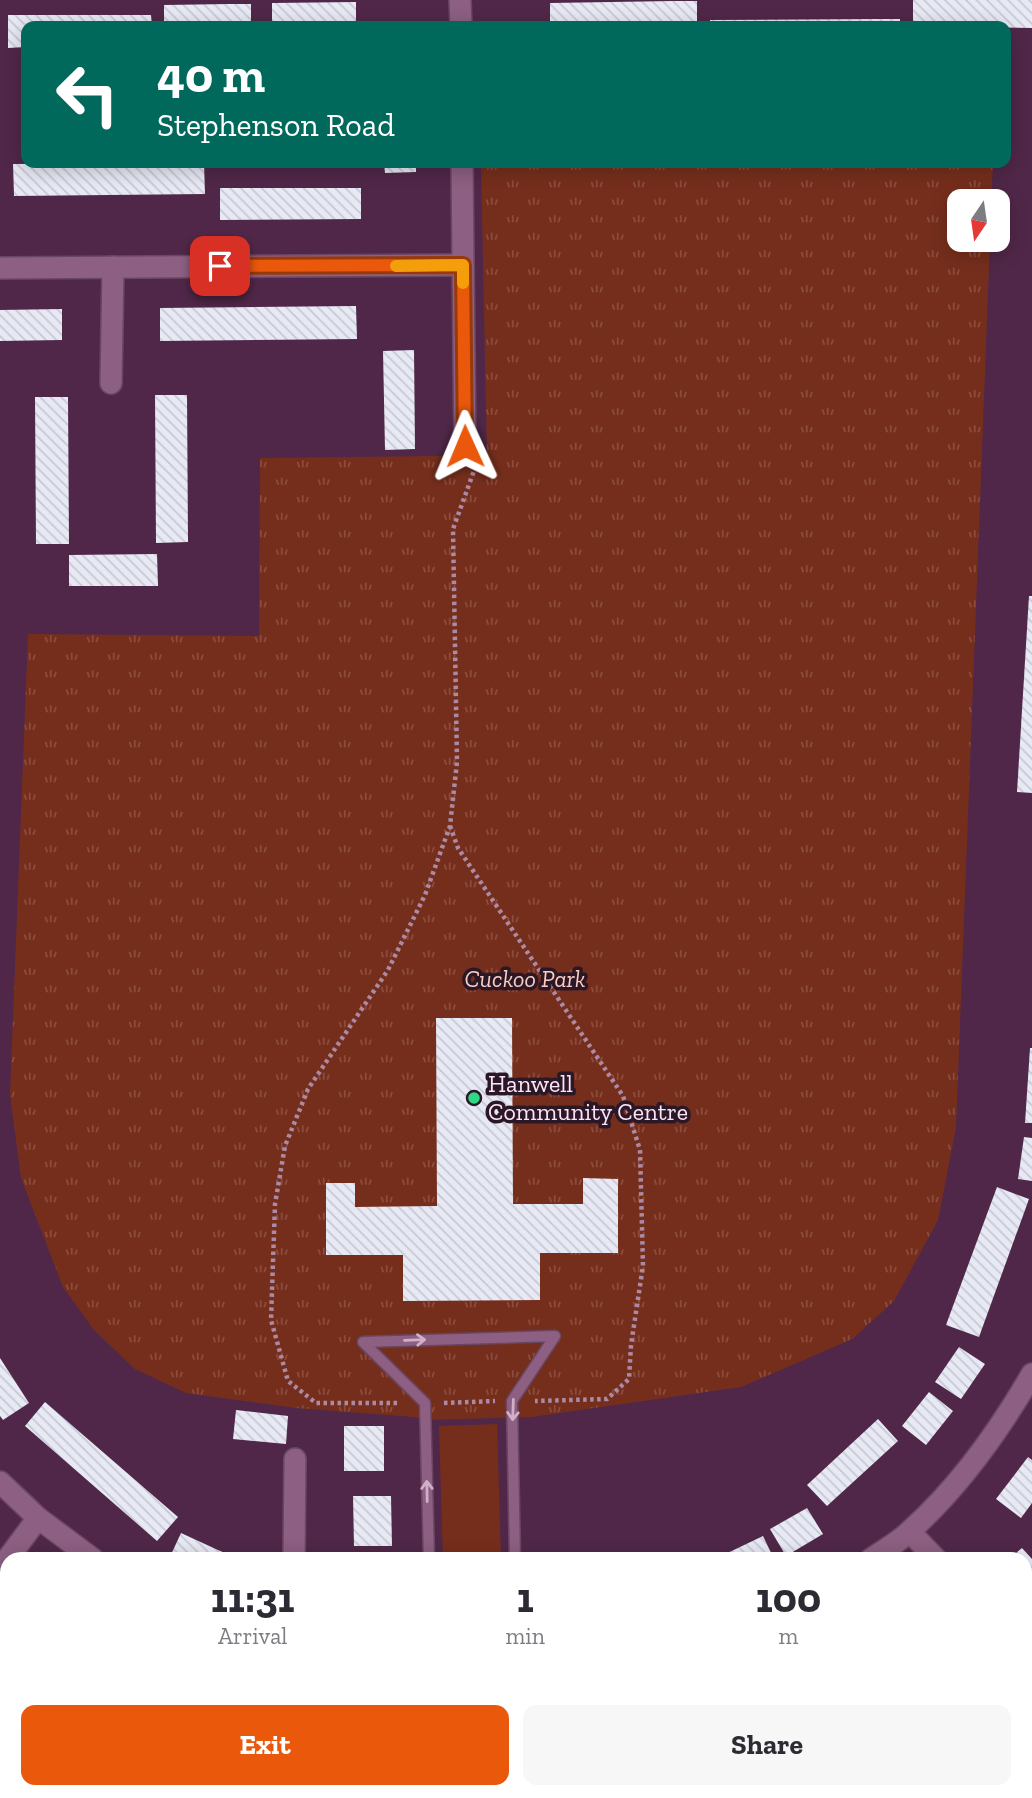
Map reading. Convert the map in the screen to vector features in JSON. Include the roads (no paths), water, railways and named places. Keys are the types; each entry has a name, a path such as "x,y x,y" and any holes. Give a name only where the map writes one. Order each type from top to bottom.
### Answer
{"street":[{"path":"460,0 461,21"},
{"path":"462,168 465,446"},
{"path":"0,268 463,265"},
{"path":"111,383 113,267"},
{"path":"881,1552 910,1532 966,1473 1017,1401 1032,1374"},
{"path":"294,1552 295,1459"},
{"path":"0,1482 38,1518 84,1552"},
{"path":"13,1552 38,1518"},
{"path":"910,1532 929,1552"}],"lane":[{"path":"429,1552 425,1403 363,1342 555,1336 512,1401 515,1552"}],"place":[{"name":"Hanwell Community Centre","path":"474,1098"}],"park label":[{"name":"Cuckoo Park","path":"525,979"}]}
